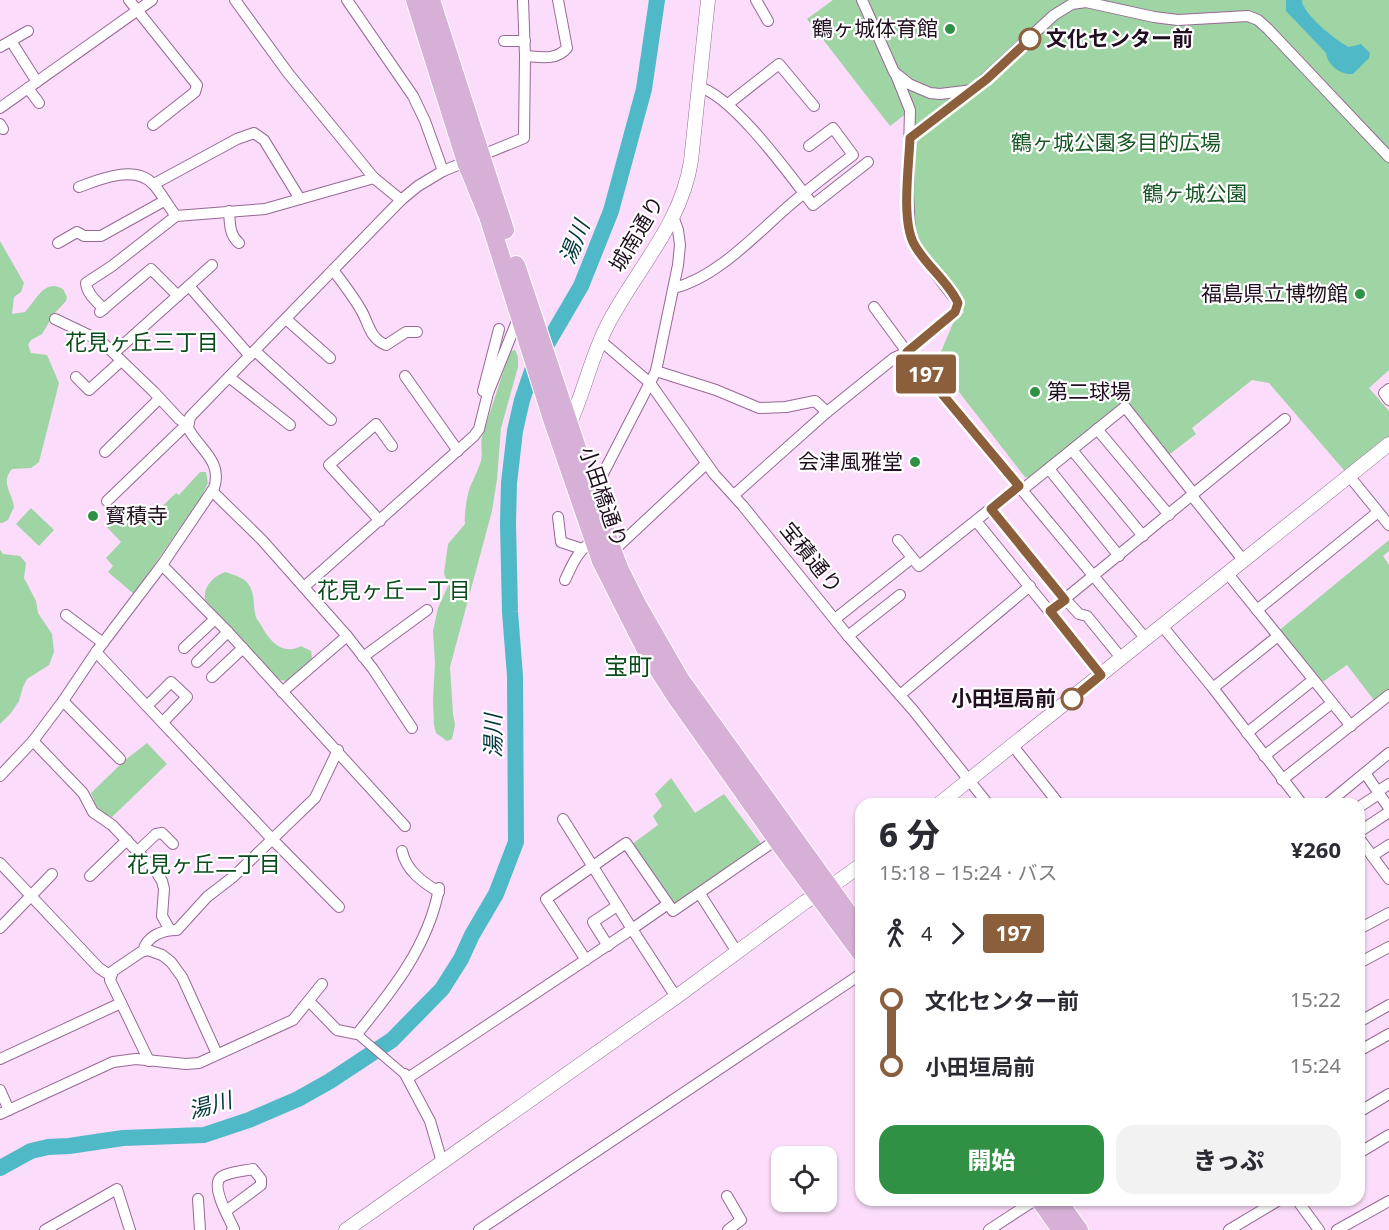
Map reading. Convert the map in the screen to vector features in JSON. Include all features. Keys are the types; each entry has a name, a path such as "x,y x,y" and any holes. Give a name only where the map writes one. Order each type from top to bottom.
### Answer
{"main road":[{"name":"小田橋通り","path":"415,0 474,159"},
{"name":"小田橋通り","path":"431,0 488,216 561,421 613,551 638,606 680,679 823,891 855,943"},
{"name":"小田橋通り","path":"523,314 563,402 560,441 588,544 611,582 647,652 712,750 776,840 855,925"},
{"path":"1042,1206 1061,1230"},
{"path":"1062,1206 1079,1230"}],"street":[{"path":"129,0 197,85 195,92 153,125"},
{"path":"0,108 152,0"},
{"path":"235,0 288,73 374,178 400,200"},
{"path":"347,0 412,96 425,121 443,171"},
{"path":"107,501 187,424 190,417 400,200 443,171 524,138 523,0"},
{"path":"525,56 555,57 563,54 567,48 558,0"},
{"name":"城南通り","path":"561,421 585,385 601,341 618,307 674,219 689,174 708,0"},
{"path":"756,0 768,21"},
{"path":"734,495 827,412 894,358 907,352 955,312 958,303 919,252 910,234 908,193 910,110 862,0"},
{"path":"910,138 973,90 1054,15 1072,4 1086,2 1178,20 1248,16 1258,20 1389,157"},
{"path":"0,47 28,31"},
{"path":"11,41 39,103"},
{"path":"504,41 525,41"},
{"path":"728,104 779,64 814,106"},
{"path":"894,72 909,84 930,93 958,93 973,90"},
{"path":"699,87 728,104 767,146 813,205 868,162"},
{"path":"674,288 688,285 726,260 804,193 853,155 832,129 809,146"},
{"path":"154,184 237,139 254,133 264,140 300,200"},
{"path":"79,187 94,181 132,174 144,176 154,184 176,216"},
{"path":"178,296 151,269 102,311 86,289 86,283 112,266 176,216 266,209 374,178"},
{"path":"58,243 77,232 93,238 101,236 164,201"},
{"path":"229,211 231,233 239,243"},
{"path":"592,495 656,371 674,288 680,245 674,219"},
{"path":"76,377 89,390 117,357 212,265"},
{"path":"333,270 362,311 369,330 378,341 386,345 406,332 417,332"},
{"path":"189,286 252,353 331,420"},
{"path":"874,307 907,352 1146,639"},
{"path":"304,587 458,452 476,433 488,393 523,314"},
{"path":"3,769 33,741 63,701 96,652 162,565 216,482 216,468 192,437 187,424 179,419 101,341 56,319"},
{"path":"286,319 330,358"},
{"path":"476,433 473,432 499,329"},
{"name":"宝積通り","path":"601,341 650,383 706,464 983,798"},
{"path":"656,371 716,390 759,408 786,407 815,401 827,412"},
{"path":"405,376 458,452"},
{"path":"229,377 290,425"},
{"path":"556,383 572,389 585,385"},
{"path":"1389,389 1384,393 1389,400"},
{"path":"105,453 159,399"},
{"path":"898,540 920,567 991,509 1048,469 1125,407 1244,561"},
{"path":"1050,611 1285,418"},
{"path":"380,521 329,465 376,424 392,446"},
{"path":"1097,429 1169,515"},
{"path":"946,798 1389,444"},
{"path":"1072,450 1143,536"},
{"path":"613,551 706,464"},
{"path":"1048,469 1119,556"},
{"path":"1350,477 1389,525"},
{"path":"212,491 262,540 347,636 393,697 412,728"},
{"path":"991,509 1065,600 1079,614 1087,616 1122,659"},
{"path":"1257,610 1378,512"},
{"path":"558,517 561,542 588,544"},
{"path":"976,521 1101,675"},
{"path":"565,580 577,555 588,544"},
{"path":"835,619 912,558"},
{"path":"162,565 338,750 405,826"},
{"path":"1228,574 1351,726"},
{"path":"900,695 1030,586"},
{"path":"848,636 900,595"},
{"path":"363,657 426,610"},
{"path":"66,615 103,643"},
{"path":"184,648 214,619"},
{"path":"1163,627 1297,798"},
{"path":"197,662 228,632"},
{"path":"282,692 347,636"},
{"path":"1213,688 1278,636"},
{"path":"212,677 243,648"},
{"path":"96,652 339,907"},
{"path":"1247,733 1313,680"},
{"path":"147,706 171,682 187,697 163,722"},
{"path":"63,701 120,759"},
{"path":"1282,780 1351,726 1387,702"},
{"path":"1264,756 1332,703"},
{"path":"33,741 83,793 93,812 112,825 162,880 164,889 162,916 170,930"},
{"path":"1012,746 1054,798"},
{"path":"143,951 145,943 151,938 166,930 177,930 207,897 233,877 318,795 338,750"},
{"path":"1338,798 1389,753"},
{"path":"1365,773 1389,810 1365,828"},
{"path":"1365,803 1389,784"},
{"path":"562,819 675,997"},
{"path":"138,851 156,834 162,833 173,844"},
{"path":"90,876 127,840"},
{"path":"586,960 546,899 626,843 673,911 776,840"},
{"path":"1372,856 1389,845"},
{"path":"1365,846 1389,879"},
{"path":"357,1034 394,989 413,958 428,925 439,890 418,878 408,867 402,851"},
{"path":"2,868 103,971 111,976"},
{"path":"346,1230 855,869"},
{"path":"0,928 52,874"},
{"path":"700,894 737,952"},
{"path":"406,1076 608,946 668,904"},
{"path":"608,946 593,922 617,906"},
{"path":"1365,926 1389,913"},
{"path":"1365,960 1389,947"},
{"path":"149,1061 110,980 113,972 143,951 148,950 162,955 177,968 217,1054"},
{"path":"479,1230 855,978"},
{"path":"0,1090 5,1112 113,1062 136,1059 186,1064 199,1063 294,1020 322,984"},
{"path":"309,1001 337,1030 357,1034 406,1076 430,1121 442,1162"},
{"path":"0,1059 120,1003"},
{"path":"1365,1019 1389,1005"},
{"path":"1365,1048 1389,1034"},
{"path":"1365,1108 1389,1094"},
{"path":"1365,1149 1389,1135"},
{"path":"226,1211 261,1185 261,1179 253,1169 222,1176 218,1182 216,1189 234,1229 232,1230"},
{"path":"45,1230 117,1190 130,1230"},
{"path":"727,1196 741,1220 728,1230"},
{"path":"198,1199 200,1230"},
{"path":"1337,1230 1389,1201"},
{"path":"989,1230 1027,1206"},
{"path":"1229,1230 1269,1206"},
{"path":"1301,1206 1319,1230"}],"green space":[{"name":"鶴ヶ城公園","path":"833,0 1389,0 1389,370 1369,388 1389,411 1389,443 1349,476 1269,383 1252,380 1192,428 1196,434 1166,457 1124,405 1032,479 1025,477 938,365 937,361 954,321 964,312 946,292 911,244 907,113 890,126 807,19"},
{"path":"0,241 24,283 21,292 14,297 12,314 25,312 41,292 51,286 63,289 67,297 42,334 31,340 28,345 31,353 47,355 59,383 39,462 31,468 12,469 7,478 14,507 8,520 2,523 0,523"},
{"path":"515,350 518,367 501,428 492,511 450,667 455,725 452,739 447,741 436,733 434,725 433,631 438,608 448,586 444,573 448,544 465,524 469,491 481,461 482,437 510,351"},
{"path":"200,472 206,472 208,483 202,496 134,594 108,572 113,566 106,558 121,542 105,525 122,509 133,518 138,514 146,522 176,493 179,495"},
{"path":"31,508 54,530 39,546 16,524"},
{"path":"1389,540 1389,551 1383,556 1389,565 1389,694 1377,704 1347,665 1318,685 1277,632"},
{"path":"0,550 3,554 20,556 26,563 24,578 36,601 38,613 52,634 54,652 49,665 27,679 19,701 0,724"},
{"path":"225,572 247,582 253,595 256,616 272,641 283,648 294,649 301,646 311,651 312,658 298,674 287,681 279,680 205,600 206,590 210,583"},
{"path":"147,743 167,764 112,817 98,811 91,793 124,761"},
{"path":"671,778 695,813 724,794 763,846 674,907 631,845 658,825 653,816 662,806 655,794"}],"water":[{"path":"1286,0 1302,0 1307,12 1329,33 1349,47 1361,44 1370,53 1369,58 1353,74 1336,69 1329,62 1326,53 1286,11"}],"waterway":[{"name":"湯川","path":"0,1168 31,1151 48,1147 123,1138 204,1135 249,1120 298,1099 392,1040 442,989 461,959 496,894 516,842 515,676 510,612 508,523 509,483 515,431 533,368 581,286 611,211 644,89 657,0"}],"bus line":[{"name":"197","path":"1030,39 987,79 910,138 908,193 910,234 919,252 958,303 955,312 907,352 1019,486 991,509 1065,600 1050,611 1101,675 1072,699"}],"place":[{"name":"鶴ヶ城体育館","path":"950,29"},
{"name":"文化センター前","path":"1030,39"},
{"name":"福島県立博物館","path":"1360,294"},
{"name":"第二球場","path":"1035,392"},
{"name":"会津風雅堂","path":"915,462"},
{"name":"寳積寺","path":"93,516"},
{"name":"小田垣局前","path":"1072,699"}],"district":[{"name":"花見ヶ丘三丁目","path":"142,342"},
{"name":"花見ヶ丘一丁目","path":"394,590"},
{"name":"宝町","path":"628,667"},
{"name":"花見ヶ丘二丁目","path":"204,864"}],"park label":[{"name":"鶴ヶ城公園多目的広場","path":"1116,143"}]}
